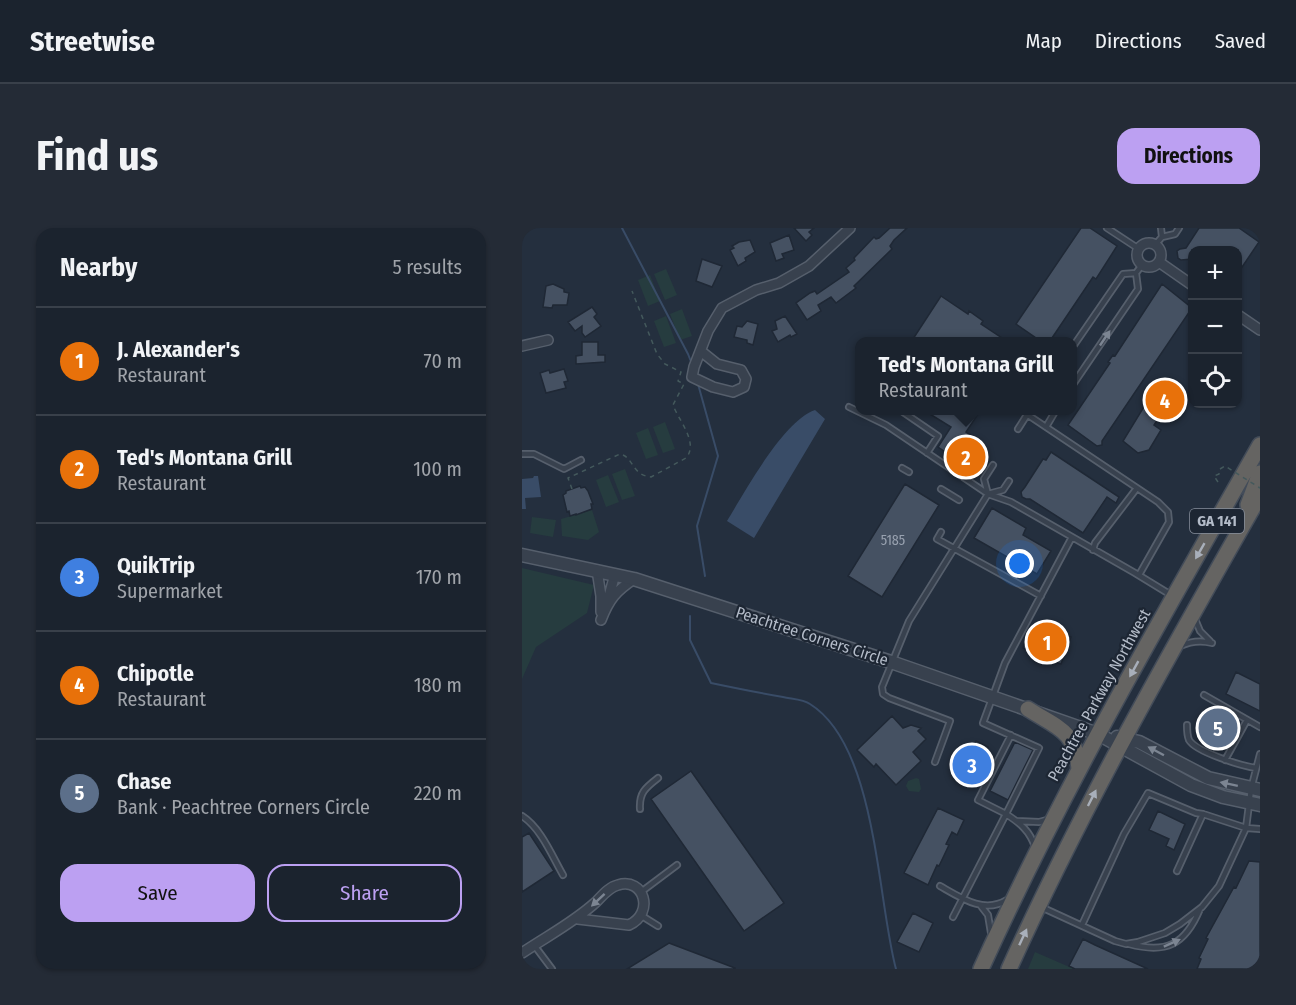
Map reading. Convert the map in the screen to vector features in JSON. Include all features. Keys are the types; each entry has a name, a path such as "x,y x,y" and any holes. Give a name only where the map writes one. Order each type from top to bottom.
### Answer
{"highway":[{"name":"Peachtree Parkway Northwest","path":"981,969 1016,893 1079,770 1173,597 1260,445"},
{"path":"1242,525 1260,473"},
{"name":"GA 141","path":"1009,969 1038,906 1121,742 1260,495"},
{"path":"1028,710 1067,734 1076,747 1079,770"},
{"path":"991,969 994,942"}],"street":[{"path":"702,352 717,364 741,370 746,379 744,387 733,392 713,387 692,377 708,331 722,308 756,290 779,283 809,266 824,255 850,228"},
{"path":"1148,243 1155,245 1160,251 1159,262 1139,269 1139,249 1148,243"},
{"path":"1159,262 1188,282"},
{"path":"1242,318 1260,330"},
{"path":"522,346 548,340"},
{"name":"Peachtree Corners Circle","path":"522,555 634,579 891,662 1098,735 1121,742 1139,742 1208,778 1256,790"},
{"path":"597,570 601,596 601,620 615,574"},
{"path":"608,603 623,586 634,579"},
{"name":"Peachtree Corners Circle","path":"1121,742 1139,759 1191,785 1223,797 1255,804"},
{"path":"522,953 578,919 618,884 634,887 644,900 642,916 629,925 578,919"}],"lane":[{"path":"1107,228 1139,249"},
{"path":"1161,228 1162,237"},
{"path":"1166,228 1174,234"},
{"path":"1155,245 1162,237 1174,234 1179,228"},
{"path":"1077,341 1123,274 1139,269 1138,289 1077,379"},
{"path":"849,407 855,410"},
{"path":"865,415 886,425 988,494 1011,502 1173,597"},
{"path":"906,415 938,435 927,453"},
{"path":"1018,429 1028,415"},
{"path":"1031,415 1158,502 1168,512 1169,522 1139,575"},
{"path":"1046,427 1054,415"},
{"path":"522,454 534,454 564,469 581,460"},
{"path":"988,494 984,479 993,465"},
{"path":"903,468 909,472"},
{"path":"935,762 950,721 889,698 883,694 882,687 909,621 988,494 1003,490 1009,481"},
{"path":"1093,550 1095,543 1137,488"},
{"path":"941,489 959,501"},
{"path":"941,532 937,538 1041,596"},
{"path":"953,916 1040,748 983,723 1005,663 1072,537"},
{"path":"1170,652 1187,643 1204,641 1212,643 1200,631 1193,612"},
{"path":"1204,695 1260,726"},
{"path":"1225,760 1247,720"},
{"path":"1187,725 1190,741 1195,746 1235,764 1256,768"},
{"path":"1011,735 978,800 1017,821 1029,832 1037,853"},
{"path":"1126,944 1151,939 1180,924 1201,908 1219,886 1255,804 1256,768 1260,755"},
{"path":"640,809 639,798 643,789 658,778"},
{"path":"1082,925 1124,834 1148,793 1196,813 1246,828 1260,829"},
{"path":"1176,871 1203,814"},
{"path":"522,816 528,820 546,844 563,875"},
{"path":"1017,821 1039,822 1055,818"},
{"path":"640,892 677,865"},
{"path":"940,886 981,906 1001,904 1016,893"},
{"path":"981,906 988,915 994,942"},
{"path":"1038,906 1115,941 1143,948 1168,946 1182,938 1193,926 1201,908"},
{"path":"642,916 658,926"},
{"path":"534,945 552,969"}],"path":[{"path":"572,489 568,478 620,454 625,455 639,474 651,477 686,458 690,453 691,441 673,405 684,384 678,381 681,372 665,364 657,354 632,291"},
{"path":"1218,482 1214,476 1219,474 1220,469 1225,466 1260,488"}],"green space":[{"path":"666,269 677,295 665,300 654,274"},
{"path":"650,275 660,301 648,306 638,280"},
{"path":"682,309 692,336 680,340 670,314"},
{"path":"666,316 676,343 664,347 654,321"},
{"path":"665,422 675,449 663,453 653,427"},
{"path":"648,428 658,455 646,459 636,433"},
{"path":"625,469 635,496 622,500 612,474"},
{"path":"608,475 619,502 606,507 596,480"},
{"path":"592,510 599,532 588,540 562,536 561,519"},
{"path":"532,517 556,520 553,537 530,533"},
{"path":"522,568 594,585 587,613 536,647 522,679"},
{"path":"919,779 921,789 919,792 909,791 906,786 908,781"},
{"path":"1035,952 1074,969 1028,969"}],"water":[{"path":"815,410 825,419 754,538 727,521 778,442 790,428"},
{"path":"538,476 541,497 525,498 526,509 522,509 522,479"}],"building":[{"path":"794,228 814,228 809,232 812,235 806,241"},
{"path":"890,228 907,228 894,240 890,246 892,249 854,286 856,288 836,303 831,297 818,305 821,311 807,320 796,303 810,293 815,291 817,294 849,272 846,268 855,260 854,258 874,237 879,238"},
{"path":"1081,228 1090,228 1117,246 1096,279 1093,277 1053,337 1035,337 1016,324"},
{"path":"1199,228 1239,228 1259,242 1242,267 1242,246 1188,246 1188,259 1181,260 1178,258 1177,251 1186,248"},
{"path":"789,235 794,250 782,254 784,258 776,261 770,243"},
{"path":"750,240 755,252 738,266 730,250 739,242"},
{"path":"702,259 722,266 712,287 696,281"},
{"path":"553,284 569,293 567,305 543,307 546,286"},
{"path":"1162,284 1188,305 1188,314 1102,441 1102,445 1097,446 1068,425 1077,415 1113,355 1115,356"},
{"path":"941,296 968,314 969,311 983,321 981,324 1000,337 914,337"},
{"path":"592,307 597,314 594,317 601,326 585,337 582,333 582,326 575,331 568,322"},
{"path":"785,316 797,334 778,342 772,331 777,329 775,321"},
{"path":"747,321 758,324 753,345 747,343 747,340 734,337 737,326 742,327"},
{"path":"582,342 598,342 598,355 605,355 605,362 576,364 576,356 582,355"},
{"path":"564,369 568,381 564,382 566,388 546,393 540,373"},
{"path":"1159,382 1184,397 1179,405 1175,403 1168,414 1163,411 1154,425 1161,430 1149,450 1138,453 1123,441"},
{"path":"932,415 977,415 966,432 975,438 969,448 975,452 966,466 938,447 951,427"},
{"path":"1051,452 1119,497 1116,503 1107,497 1083,533 1030,499 1022,497 1021,492 1043,459 1046,460"},
{"path":"905,484 939,505 882,597 848,576"},
{"path":"580,486 585,487 588,491 593,504 591,504 592,509 570,516 563,495 566,491"},
{"path":"992,508 1026,528 1023,535 1051,551 1037,574 974,538"},
{"path":"1031,626 1043,630 1044,627 1071,637 1061,664 1023,648"},
{"path":"1236,672 1260,684 1260,711 1226,694"},
{"path":"1215,713 1236,725 1227,742 1225,741 1222,746 1202,735 1205,730 1201,727 1207,716 1212,718"},
{"path":"892,716 903,728 911,725 921,728 918,731 926,739 913,752 921,761 896,785 876,764 874,767 857,750"},
{"path":"976,741 988,747 977,773 968,784 957,779"},
{"path":"1015,742 1033,750 1008,800 990,791"},
{"path":"691,771 784,903 744,931 651,799"},
{"path":"938,808 964,820 957,835 952,832 946,844 949,845 928,885 904,873"},
{"path":"1158,811 1185,824 1174,850 1166,846 1169,839 1149,830"},
{"path":"529,833 554,871 522,892 522,837"},
{"path":"1249,861 1260,862 1260,969 1197,969 1201,959 1199,958 1208,939 1206,938 1234,887 1236,888"},
{"path":"913,913 933,923 919,952 897,942"},
{"path":"1083,939 1148,969 1075,969 1069,966"},
{"path":"669,943 735,968 735,969 627,969"}],"waterway":[{"path":"622,228 692,364"},
{"path":"698,384 718,456 697,526 705,576"},
{"path":"690,616 690,640 711,683 807,702 832,725 849,753 862,788 871,826 896,969"}],"place":[{"name":"Chipotle","path":"1165,400"},
{"name":"Ted's Montana Grill","path":"966,457"},
{"name":"J. Alexander's","path":"1047,642"},
{"name":"Chase","path":"1218,728"},
{"name":"QuikTrip","path":"972,765"}]}
